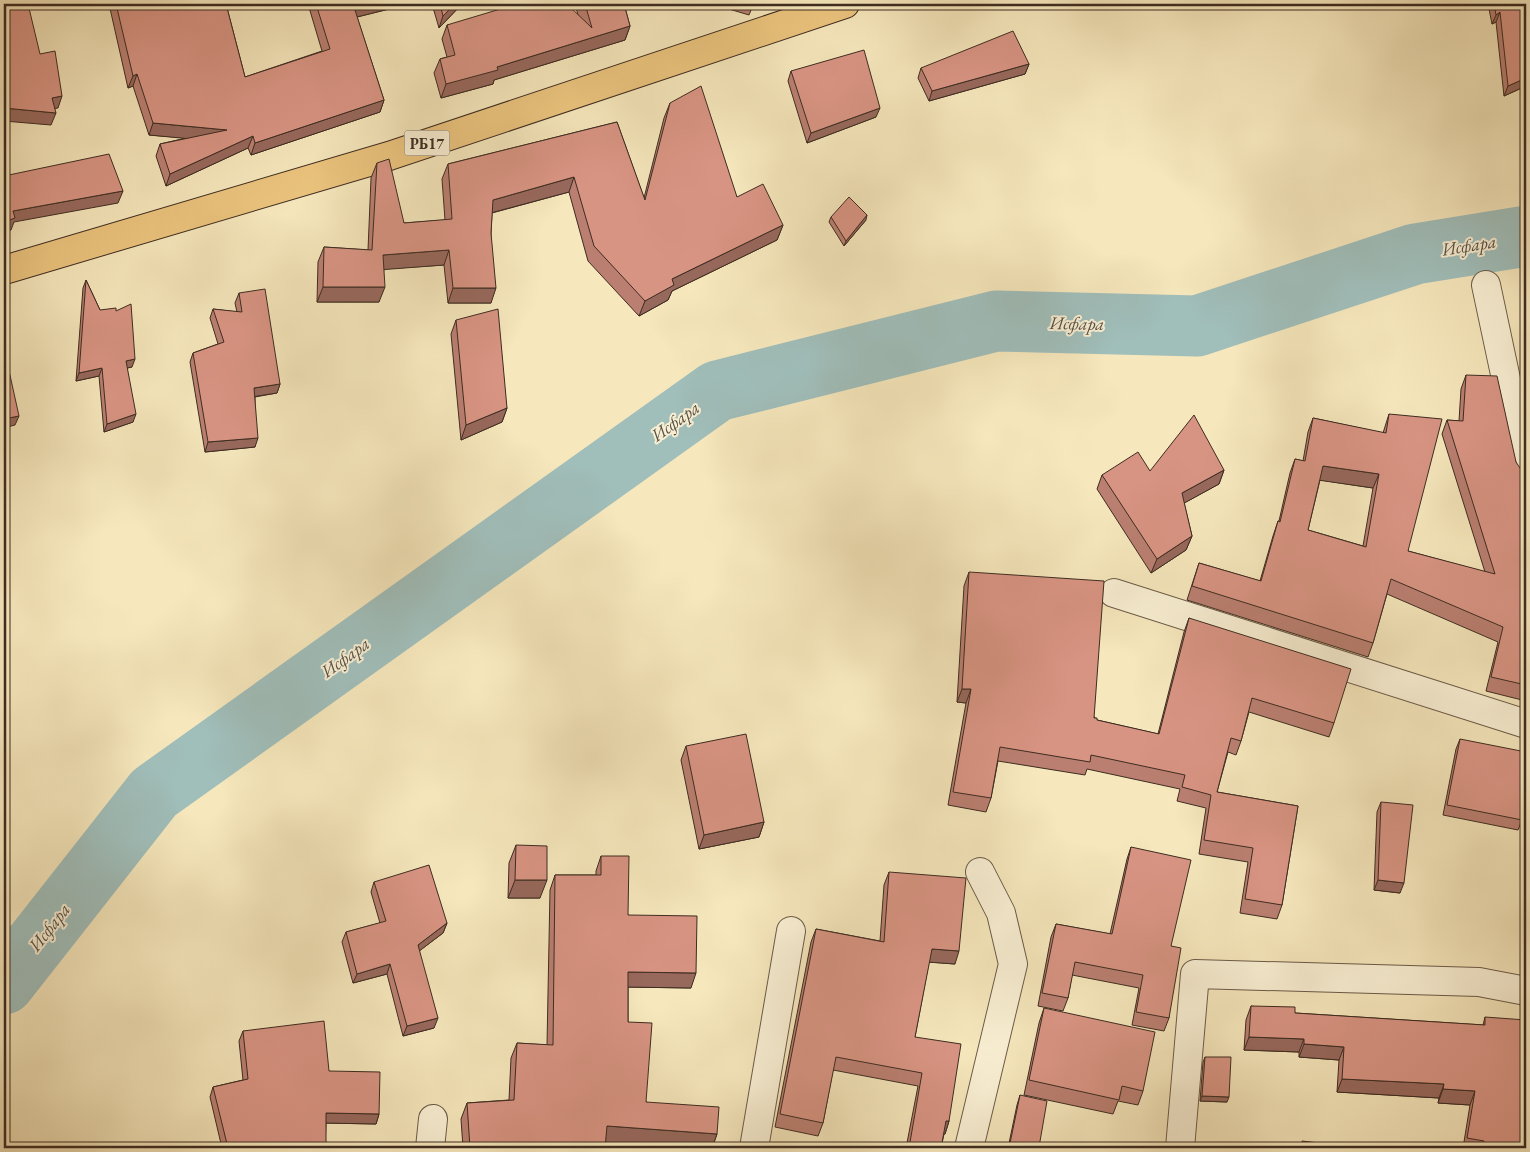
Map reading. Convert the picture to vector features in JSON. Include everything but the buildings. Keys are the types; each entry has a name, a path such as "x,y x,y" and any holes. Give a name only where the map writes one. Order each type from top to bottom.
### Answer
{"main road":[{"name":"РБ17","path":"4,270 389,156 845,4"}],"street":[{"path":"1486,284 1526,472"},
{"path":"1114,594 1526,724"},
{"path":"969,1148 1014,964 1001,913 980,872"},
{"path":"754,1148 791,930"},
{"path":"1180,1148 1195,974 1479,982 1526,991"},
{"path":"430,1148 433,1119"}],"waterway":[{"name":"Исфара","path":"4,984 154,793 717,391 996,321 1197,326 1415,254 1526,236"}]}
